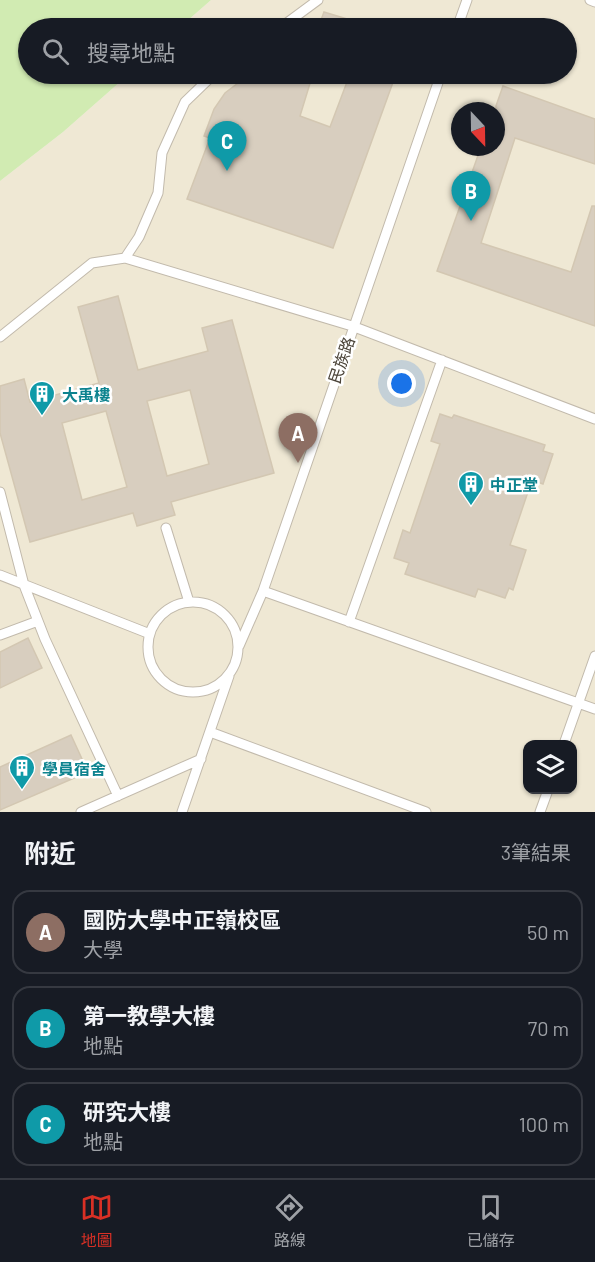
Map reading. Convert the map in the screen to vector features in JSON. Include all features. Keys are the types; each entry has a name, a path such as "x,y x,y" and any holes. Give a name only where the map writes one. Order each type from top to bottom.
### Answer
{"lane":[{"path":"294,18 318,0"},
{"path":"461,18 467,0"},
{"path":"590,0 595,2"},
{"path":"125,258 139,237 158,193 162,153 185,102 204,84"},
{"name":"民族路","path":"239,646 263,591 352,326 437,84"},
{"path":"0,337 92,263 125,258 352,326 595,419"},
{"path":"349,622 442,360"},
{"path":"0,492 24,585 117,796"},
{"path":"166,528 189,602"},
{"path":"0,575 150,634"},
{"path":"263,591 595,709"},
{"path":"182,812 229,676 238,657 239,646 236,631 229,619 211,606 189,602 165,612 150,634 148,649 151,665 159,678 172,688 186,693 202,692 217,687 229,676"},
{"path":"0,635 38,621"},
{"path":"565,740 595,656"},
{"path":"210,732 426,812"},
{"path":"81,812 201,759"},
{"path":"540,812 546,794"}],"shaded area":[{"path":"211,0 595,0 595,812 0,812 0,181 63,132 118,84 577,84 577,18 190,18"}],"green space":[{"path":"0,0 211,0 190,18 18,18 18,84 118,84 63,132 0,181"}],"building":[{"path":"324,12 344,18 322,18"},
{"path":"237,84 310,84 300,116 330,127 346,84 392,84 333,248 187,199 210,138 204,136 214,109 225,93"},
{"path":"503,86 595,119 595,164 515,138 481,243 571,272 592,206 595,206 595,326 437,271 478,156 505,156 505,102 497,102"},
{"name":"大禹樓","path":"118,296 138,370 208,351 202,328 232,320 274,473 171,502 175,515 137,526 133,513 30,542 0,433 0,386 24,379 30,402 99,383 78,307","holes":["190,390 209,464 167,476 147,401","106,411 127,487 82,500 62,423"]},
{"name":"中正堂","path":"440,414 452,418 454,415 545,445 543,451 553,454 543,484 532,480 510,545 526,550 513,590 509,588 505,598 478,589 475,597 405,574 409,563 394,558 403,530 410,533 440,444 431,441"},
{"path":"28,638 42,668 0,688 0,652"},
{"name":"學員宿舍","path":"71,735 88,772 0,810 0,767"}],"place":[{"name":"研究大樓","path":"227,171"},
{"name":"第一教學大樓","path":"471,221"},
{"name":"大禹樓","path":"42,417"},
{"name":"國防大學中正嶺校區","path":"298,463"},
{"name":"中正堂","path":"471,507"},
{"name":"學員宿舍","path":"22,791"}]}
